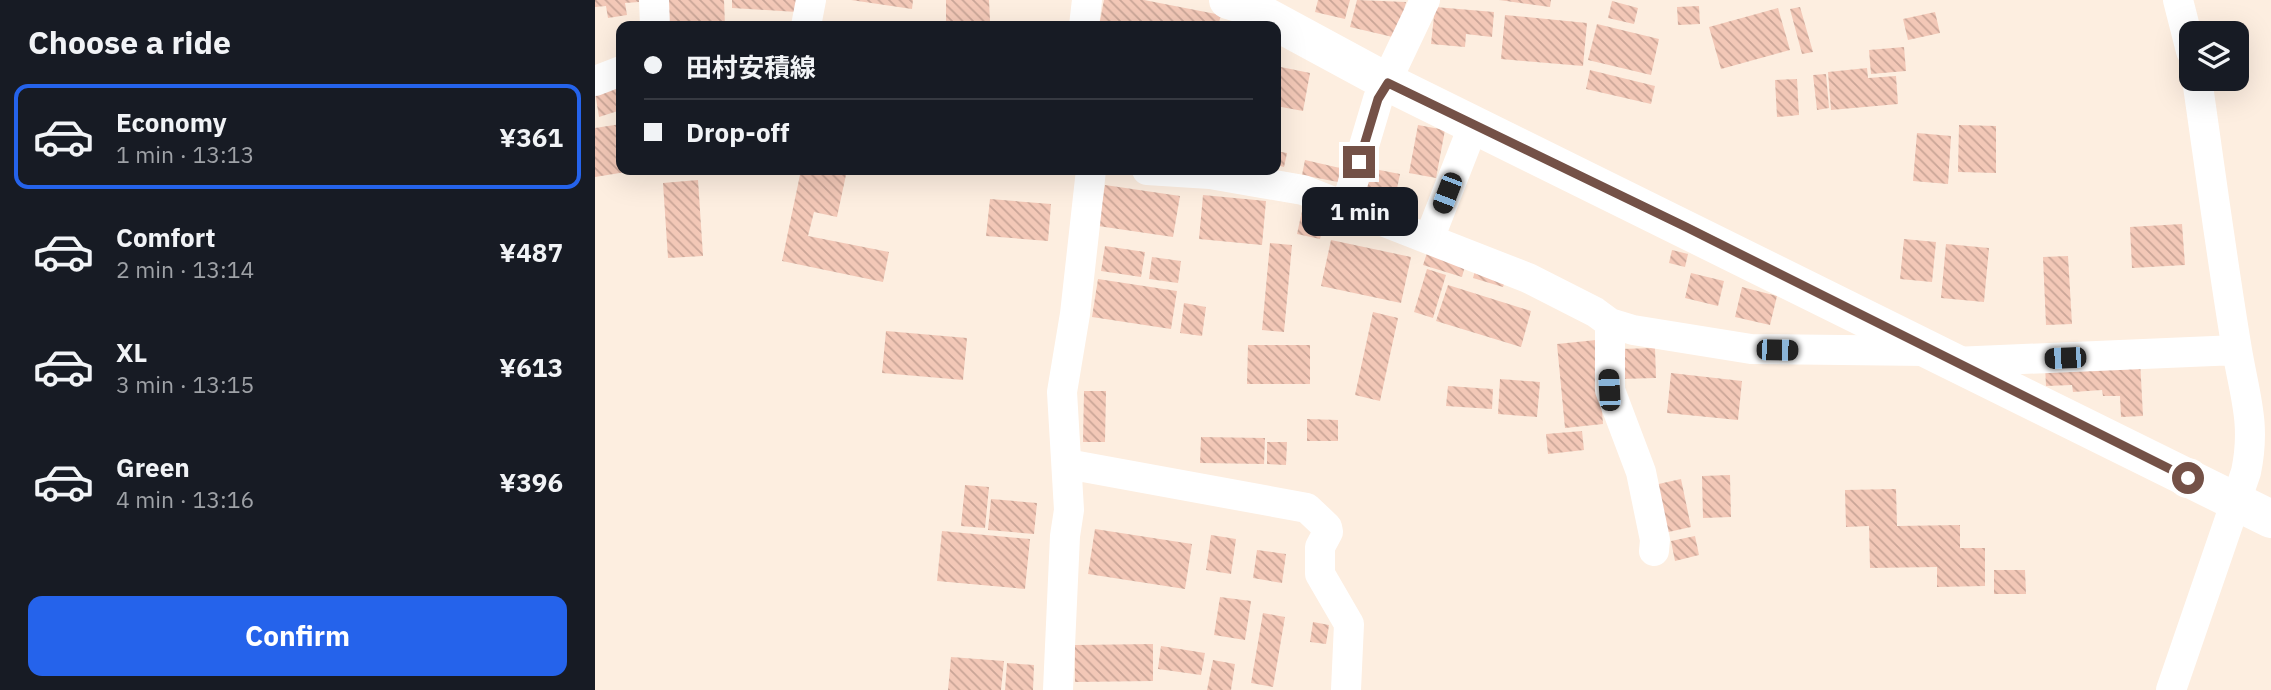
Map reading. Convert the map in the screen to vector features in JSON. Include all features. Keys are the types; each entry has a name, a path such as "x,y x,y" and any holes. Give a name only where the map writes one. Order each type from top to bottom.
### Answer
{"main road":[{"path":"1228,0 1245,5 1274,21"},
{"path":"1281,25 1388,83 2271,519"}],"street":[{"path":"654,0 655,21"},
{"path":"807,21 811,0"},
{"path":"1085,21 1087,0"},
{"path":"1346,206 1375,109 1425,0"},
{"path":"2178,0 2183,21"},
{"path":"595,81 616,73"},
{"path":"2171,690 2246,472 2252,423 2237,351 2198,91"},
{"path":"1429,239 1473,124"},
{"path":"1058,690 1065,536 1069,510 1062,392 1075,314 1090,175"},
{"path":"1217,175 1279,184 1346,206 1528,278 1595,312 1610,323 1633,330 1751,349 1944,356 2237,351"},
{"path":"1610,323 1609,390 1641,472 1653,531 1654,551"},
{"path":"1067,464 1307,508 1327,527 1328,532 1320,547 1320,574 1349,624 1346,690"}],"building":[{"path":"595,0 639,2 625,3 627,15 608,18 606,6 595,7"},
{"path":"668,0 724,0 725,21 669,21"},
{"path":"732,0 797,0 797,12 732,8"},
{"path":"851,0 913,0 912,9"},
{"path":"946,0 989,0 990,21 946,21"},
{"path":"1104,0 1144,0 1221,15 1219,21 1100,21"},
{"path":"1318,0 1350,0 1345,19 1315,12"},
{"path":"1357,0 1406,2 1397,38 1350,27"},
{"path":"1499,0 1551,0 1550,7"},
{"path":"1612,1 1638,8 1634,24 1608,18"},
{"path":"1699,6 1700,24 1678,25 1677,7"},
{"path":"1435,7 1494,12 1492,37 1466,34 1465,47 1431,44"},
{"path":"1800,7 1813,52 1802,54 1790,9"},
{"path":"1778,8 1790,50 1721,69 1709,27"},
{"path":"1935,12 1940,33 1908,40 1903,19"},
{"path":"1505,15 1587,23 1583,66 1501,59"},
{"path":"1597,24 1659,39 1651,75 1588,60"},
{"path":"1904,47 1906,71 1871,74 1869,50"},
{"path":"1281,67 1310,73 1303,111 1281,107"},
{"path":"1867,68 1868,78 1896,76 1898,104 1831,110 1828,72"},
{"path":"1590,70 1655,86 1651,104 1586,89"},
{"path":"1826,74 1829,108 1817,110 1813,75"},
{"path":"1797,79 1799,115 1777,117 1775,80"},
{"path":"616,85 616,112 599,117 595,92"},
{"path":"616,125 616,174 595,177 595,128"},
{"path":"1418,125 1445,130 1436,178 1409,173"},
{"path":"1959,125 1996,126 1996,173 1958,172"},
{"path":"1917,133 1951,136 1948,184 1913,181"},
{"path":"1281,152 1287,153 1284,167 1281,166"},
{"path":"1305,160 1340,168 1338,182 1302,175"},
{"path":"1369,168 1400,174 1394,203 1363,197"},
{"path":"800,175 846,175 837,217 814,212 808,236 889,252 883,282 782,261"},
{"path":"698,180 703,256 668,258 663,183"},
{"path":"1105,185 1180,196 1173,237 1098,226"},
{"path":"1203,195 1266,201 1262,245 1199,239"},
{"path":"990,199 1051,204 1048,241 986,236"},
{"path":"1302,211 1326,216 1320,239 1297,234"},
{"path":"2182,224 2185,265 2132,268 2130,227"},
{"path":"1904,239 1936,242 1932,282 1900,279"},
{"path":"1331,240 1411,257 1401,303 1321,286"},
{"path":"1270,243 1292,245 1284,332 1262,330"},
{"path":"1946,244 1989,248 1984,302 1941,298"},
{"path":"1105,246 1145,252 1141,277 1101,271"},
{"path":"1428,250 1466,262 1462,277 1423,265"},
{"path":"1672,250 1688,254 1685,267 1669,263"},
{"path":"2068,256 2072,324 2046,325 2043,257"},
{"path":"1152,257 1181,261 1178,283 1149,279"},
{"path":"1476,267 1507,276 1503,287 1473,278"},
{"path":"1427,269 1446,275 1433,318 1414,312"},
{"path":"1691,273 1724,281 1718,306 1685,298"},
{"path":"1098,279 1177,291 1171,329 1092,317"},
{"path":"1448,285 1531,311 1521,347 1436,321"},
{"path":"1742,287 1777,296 1770,325 1735,317"},
{"path":"1184,303 1206,307 1202,336 1180,333"},
{"path":"1373,312 1398,318 1380,401 1355,395"},
{"path":"886,331 967,338 963,380 882,373"},
{"path":"1596,340 1603,424 1565,428 1557,344"},
{"path":"1248,345 1310,345 1310,384 1247,384"},
{"path":"1655,348 1656,378 1620,379 1619,349"},
{"path":"2140,360 2143,416 2121,417 2120,396 2103,396 2102,390 2073,392 2072,385 2046,386 2045,365"},
{"path":"1671,373 1742,381 1738,420 1667,413"},
{"path":"1500,379 1540,382 1537,417 1498,414"},
{"path":"1448,386 1493,389 1492,409 1446,406"},
{"path":"1084,391 1106,391 1105,442 1083,442"},
{"path":"1307,419 1338,420 1338,441 1307,441"},
{"path":"1582,431 1584,450 1548,454 1546,434"},
{"path":"1201,437 1265,438 1264,464 1200,463"},
{"path":"1267,442 1287,442 1286,465 1267,464"},
{"path":"1730,475 1731,517 1703,518 1702,476"},
{"path":"1681,479 1691,527 1664,533 1654,485"},
{"path":"965,485 989,487 985,528 961,526"},
{"path":"1896,489 1897,526 1960,525 1960,548 1985,548 1985,586 1937,587 1937,567 1870,568 1869,526 1846,527 1845,490"},
{"path":"991,499 1037,503 1034,534 988,530"},
{"path":"1095,529 1192,544 1185,589 1088,574"},
{"path":"942,531 1030,539 1025,589 937,581"},
{"path":"1211,535 1236,539 1231,574 1206,570"},
{"path":"1695,536 1699,555 1675,561 1671,541"},
{"path":"1257,550 1286,554 1282,583 1253,578"},
{"path":"1994,570 2025,570 2026,594 1994,594"},
{"path":"1220,597 1251,601 1245,640 1214,635"},
{"path":"1263,613 1285,617 1273,687 1251,683"},
{"path":"1313,622 1329,625 1326,644 1310,642"},
{"path":"1153,644 1153,681 1075,682 1075,645"},
{"path":"1161,646 1205,653 1201,675 1158,669"},
{"path":"951,657 1004,661 1001,690 948,690"},
{"path":"1213,660 1235,664 1231,690 1207,690"},
{"path":"1007,663 1034,665 1033,690 1005,690"}],"route":[{"path":"1359,162 1378,99 1388,83 1686,227 2188,478"}]}
